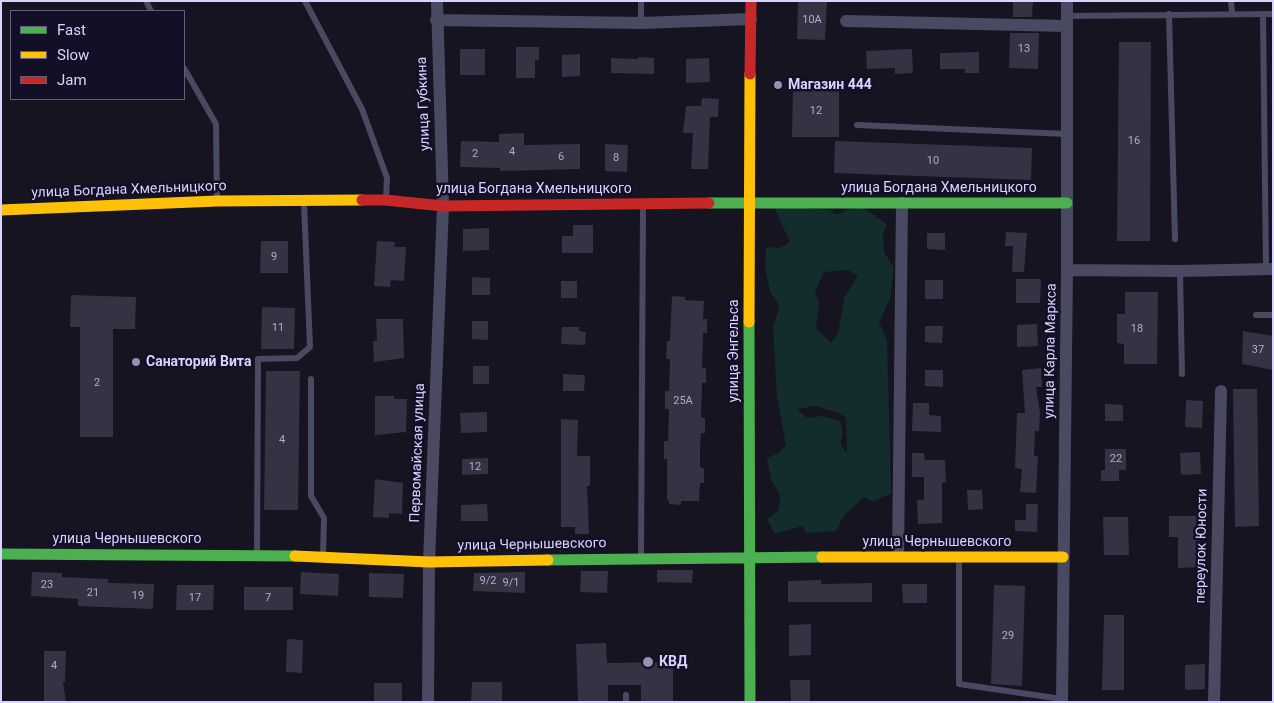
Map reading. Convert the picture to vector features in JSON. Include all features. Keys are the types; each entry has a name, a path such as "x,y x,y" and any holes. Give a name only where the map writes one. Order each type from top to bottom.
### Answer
{"street":[{"name":"улица Губкина","path":"437,1 436,20 443,206"},
{"name":"улица Энгельса","path":"750,702 748,557 751,1"},
{"name":"улица Карла Маркса","path":"1062,700 1068,270 1067,1"},
{"path":"436,20 641,23 750,19"},
{"path":"846,21 1066,21"},
{"name":"улица Богдана Хмельницкого","path":"1,210 217,201 304,200 386,200 443,206 749,202 1067,203"},
{"path":"898,556 902,203"},
{"name":"Первомайская улица","path":"428,702 429,562 443,206"},
{"path":"1068,270 1180,272 1269,269"},
{"name":"переулок Юности","path":"1214,702 1221,391"},
{"name":"улица Чернышевского","path":"1,554 257,554 429,562 748,557 1063,557"}],"lane":[{"path":"305,1 362,109 387,178 386,200"},
{"path":"641,1 641,23"},
{"path":"1231,1 1232,13"},
{"path":"1066,21 1169,14 1273,14"},
{"path":"1169,14 1175,239"},
{"path":"1263,14 1269,269"},
{"path":"185,70 216,124 217,201"},
{"path":"857,125 1067,134"},
{"path":"257,554 258,359 296,358 310,347 304,200"},
{"path":"642,559 643,204"},
{"path":"1180,272 1182,374"},
{"path":"1256,315 1273,315"},
{"path":"311,379 311,496 324,518 323,557"},
{"path":"959,557 959,684 1062,700"}],"green space":[{"path":"858,204 887,224 883,233 884,252 894,268 890,298 879,322 887,340 891,493 873,502 864,497 843,517 836,531 807,533 802,526 775,534 767,519 779,510 780,495 771,480 767,458 779,453 786,445 777,398 773,327 780,306 770,292 765,265 766,247 780,248 790,242 773,205 829,210 837,215","holes":["848,270 858,276 845,296 838,333 831,343 816,328 819,302 815,292 824,272","816,406 839,413 846,418 847,454 840,443 843,434 840,421 822,416 807,418 797,409"]}],"building":[{"path":"798,1 827,1 825,40 797,39"},
{"path":"1013,1 1033,1 1032,17 1013,17"},
{"path":"1010,33 1039,33 1038,69 1009,68"},
{"path":"1119,42 1151,42 1150,241 1117,241"},
{"path":"516,47 539,47 539,60 535,60 535,78 516,78"},
{"path":"460,49 485,49 485,75 460,75"},
{"path":"912,49 913,73 895,74 895,68 867,69 866,51"},
{"path":"979,52 979,73 965,73 965,69 940,69 940,53"},
{"path":"580,54 580,76 562,77 562,55"},
{"path":"638,57 654,58 654,74 611,73 611,58 638,59"},
{"path":"709,58 710,82 686,83 686,59"},
{"path":"793,86 839,86 839,137 792,137"},
{"path":"702,98 719,99 718,117 710,117 708,169 691,169 693,133 683,133 686,106 701,106"},
{"path":"524,133 524,145 580,144 580,169 500,171 500,168 460,167 461,141 499,142 499,134"},
{"path":"835,141 1032,148 1031,180 834,173"},
{"path":"605,144 628,145 627,172 605,171"},
{"path":"573,225 593,225 593,253 562,253 562,236 573,236"},
{"path":"489,228 489,250 463,251 463,229"},
{"path":"1006,232 1027,233 1024,272 1012,272 1013,246 1005,246"},
{"path":"927,233 945,233 945,250 927,249"},
{"path":"261,241 288,241 288,273 260,273"},
{"path":"377,241 395,242 394,247 406,247 404,281 391,280 390,287 374,286"},
{"path":"472,277 490,278 490,295 472,295"},
{"path":"1016,279 1041,279 1040,303 1016,303"},
{"path":"925,280 943,280 943,299 925,299"},
{"path":"561,281 577,281 577,298 561,298"},
{"path":"1125,292 1158,292 1157,364 1124,364 1124,344 1117,343 1117,314 1125,314"},
{"path":"71,295 136,297 135,329 113,329 113,437 80,437 80,327 70,327"},
{"path":"672,296 685,297 685,300 704,301 703,319 707,319 707,333 703,333 702,367 706,369 706,383 702,383 701,417 705,419 705,433 701,433 700,446 700,467 704,469 704,483 700,483 699,501 681,501 681,505 669,504 667,500 667,459 664,459 664,441 668,441 669,409 665,409 665,391 669,391 670,359 666,359 667,341 670,341"},
{"path":"262,307 295,308 294,349 261,349"},
{"path":"376,319 403,319 404,358 374,362 373,341 377,341"},
{"path":"472,321 488,321 488,340 472,339"},
{"path":"1037,324 1038,346 1017,347 1017,325"},
{"path":"925,326 943,326 942,343 925,342"},
{"path":"562,327 579,327 579,331 586,332 585,345 561,344"},
{"path":"1243,331 1273,336 1273,370 1242,364"},
{"path":"473,366 489,366 489,384 473,384"},
{"path":"1041,368 1042,387 1036,387 1040,413 1039,431 1035,431 1034,456 1038,456 1036,493 1020,492 1022,469 1015,468 1017,413 1025,413 1022,370"},
{"path":"925,370 943,370 943,387 925,386"},
{"path":"266,371 300,371 298,510 264,510"},
{"path":"563,374 585,375 584,391 563,391"},
{"path":"1233,389 1257,389 1259,526 1235,527"},
{"path":"375,396 394,396 394,399 407,399 406,432 375,435"},
{"path":"1186,400 1203,401 1202,428 1185,427"},
{"path":"913,403 929,403 929,415 941,416 941,432 912,431"},
{"path":"1105,404 1123,405 1123,421 1105,421"},
{"path":"487,412 487,432 461,433 460,413"},
{"path":"561,419 578,420 577,456 590,456 590,486 587,486 589,534 575,534 575,527 561,527"},
{"path":"1105,449 1126,449 1126,470 1119,470 1119,481 1101,481 1101,470 1105,470"},
{"path":"1200,452 1201,474 1181,475 1180,453"},
{"path":"912,453 924,453 925,460 945,460 946,482 942,483 942,523 918,524 917,500 924,500 924,477 912,477"},
{"path":"488,458 488,474 462,475 462,459"},
{"path":"375,479 403,483 402,514 389,513 389,518 373,517"},
{"path":"967,490 982,490 983,509 968,510"},
{"path":"487,504 488,521 461,521 461,505"},
{"path":"1026,504 1038,504 1037,532 1015,531 1015,520 1026,520"},
{"path":"1169,516 1200,516 1200,567 1178,568 1178,537 1169,537"},
{"path":"1103,517 1128,517 1129,555 1104,555"},
{"path":"657,570 693,570 692,583 657,582"},
{"path":"581,571 608,571 607,593 580,592"},
{"path":"32,572 62,573 62,577 108,579 108,583 154,584 153,609 78,606 78,599 31,596"},
{"path":"301,572 339,574 338,596 300,594"},
{"path":"525,572 525,593 473,591 474,573"},
{"path":"369,573 404,574 403,598 369,597"},
{"path":"821,580 821,584 872,583 872,602 788,602 788,581"},
{"path":"902,584 927,584 927,603 903,603"},
{"path":"177,585 214,585 213,610 176,610"},
{"path":"994,585 1025,586 1022,686 991,684"},
{"path":"244,587 293,587 293,610 244,610"},
{"path":"1104,615 1124,615 1124,690 1102,690"},
{"path":"811,624 811,655 789,656 789,625"},
{"path":"287,639 303,640 302,673 286,672"},
{"path":"606,643 607,663 673,662 673,702 641,702 641,685 608,685 608,702 578,702 576,644"},
{"path":"44,651 66,651 65,682 63,682 66,702 44,702"},
{"path":"1205,664 1205,689 1185,690 1185,665"},
{"path":"790,680 810,680 810,702 791,702"},
{"path":"472,682 502,682 502,702 471,702"},
{"path":"374,683 402,683 402,702 374,702"}],"traffic: fast":[{"path":"709,203 1067,203"},
{"path":"749,322 750,702"},
{"path":"1,554 295,556"},
{"path":"548,560 822,557"}],"traffic: slow":[{"path":"749,322 750,74"},
{"path":"1,210 217,201 362,200"},
{"path":"295,556 429,562 548,560"},
{"path":"822,557 1063,557"}],"traffic: jam":[{"path":"750,74 751,1"},
{"path":"362,200 385,200 443,206 709,203"}],"place":[{"name":"Магазин 444","path":"778,85"},
{"name":"Санаторий Вита","path":"136,362"},
{"name":"КВД","path":"648,662"}]}
